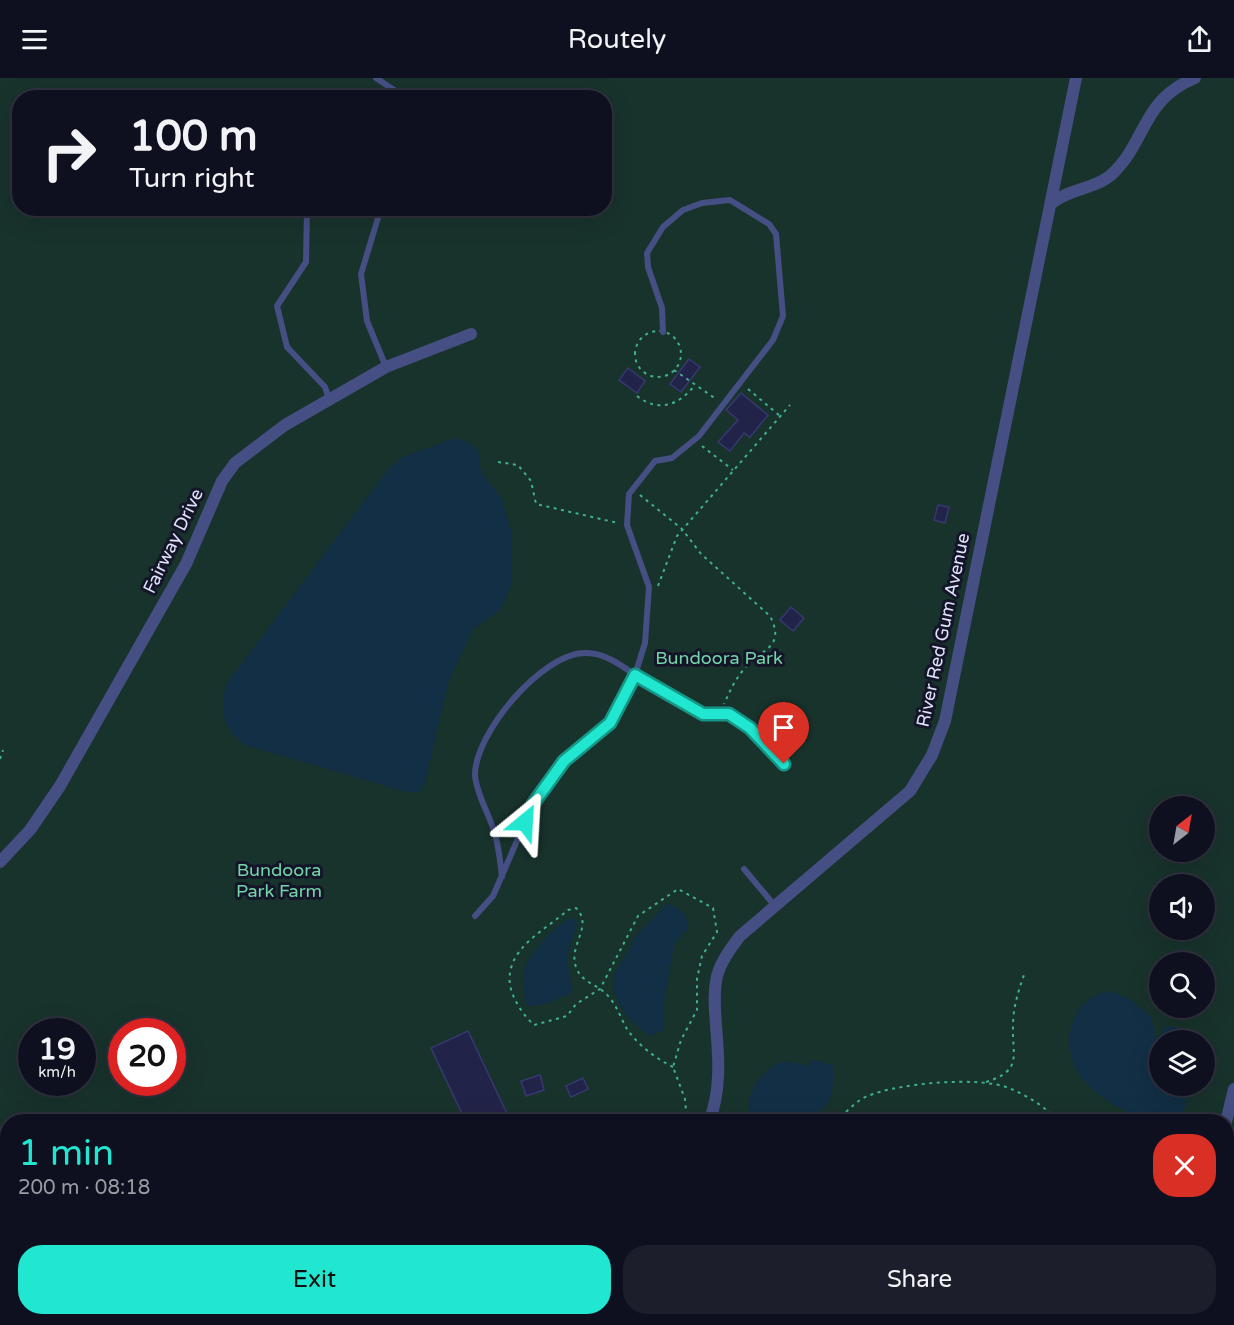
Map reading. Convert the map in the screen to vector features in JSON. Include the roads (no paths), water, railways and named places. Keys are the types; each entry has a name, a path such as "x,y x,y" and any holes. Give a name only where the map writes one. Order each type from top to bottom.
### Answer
{"street":[{"name":"River Red Gum Avenue","path":"712,1114 716,1105 719,1064 714,996 717,975 740,936 892,809 910,791 932,755 945,721 1076,78"},
{"path":"1052,203 1060,197 1108,178 1124,161 1159,101 1195,78"},
{"name":"Fairway Drive","path":"0,862 30,830 60,786 186,564 228,472 235,463 285,425 386,367 471,334"},
{"path":"1228,1114 1234,1089"}],"lane":[{"path":"376,78 394,90"},
{"path":"475,916 493,896 533,804 564,761 610,723 635,675 645,643 649,587 627,525 629,494 655,461 672,458 694,439 773,340 783,316 776,234 769,224 730,200 702,203 683,210 663,227 647,253 648,267 662,308 663,332"},
{"path":"307,216 306,262 277,306 287,347 325,387 328,399"},
{"path":"378,216 361,274 367,321 386,367"},
{"path":"502,876 495,833 475,777 477,763 491,731 522,689 548,665 568,655 598,654 703,714 729,714 750,728 784,764"},
{"path":"744,869 775,906"}],"water":[{"path":"454,438 469,443 478,450 481,472 502,499 511,530 512,583 499,611 473,629 449,680 424,786 419,792 407,792 245,745 231,732 224,718 223,702 227,683 386,472 401,458"},
{"path":"667,903 682,912 688,928 674,945 663,1008 664,1030 649,1036 631,1021 620,1006 613,988 615,972 629,951 633,939"},
{"path":"572,918 578,922 567,956 572,993 548,1003 527,1007 523,978 527,963 552,932"},
{"path":"1108,991 1128,998 1149,1014 1154,1030 1149,1030 1149,1096 1188,1096 1183,1114 1127,1114 1108,1101 1082,1078 1070,1053 1069,1039 1076,1014 1084,1004"},
{"path":"1178,1027 1184,1030 1162,1030 1163,1028"},
{"path":"813,1060 833,1065 831,1095 821,1110 810,1114 756,1114 750,1111 749,1104 753,1089 763,1075 776,1064 786,1062 807,1066"}],"park label":[{"name":"Bundoora Park","path":"719,658"},
{"name":"Bundoora Park Farm","path":"279,880"}]}
